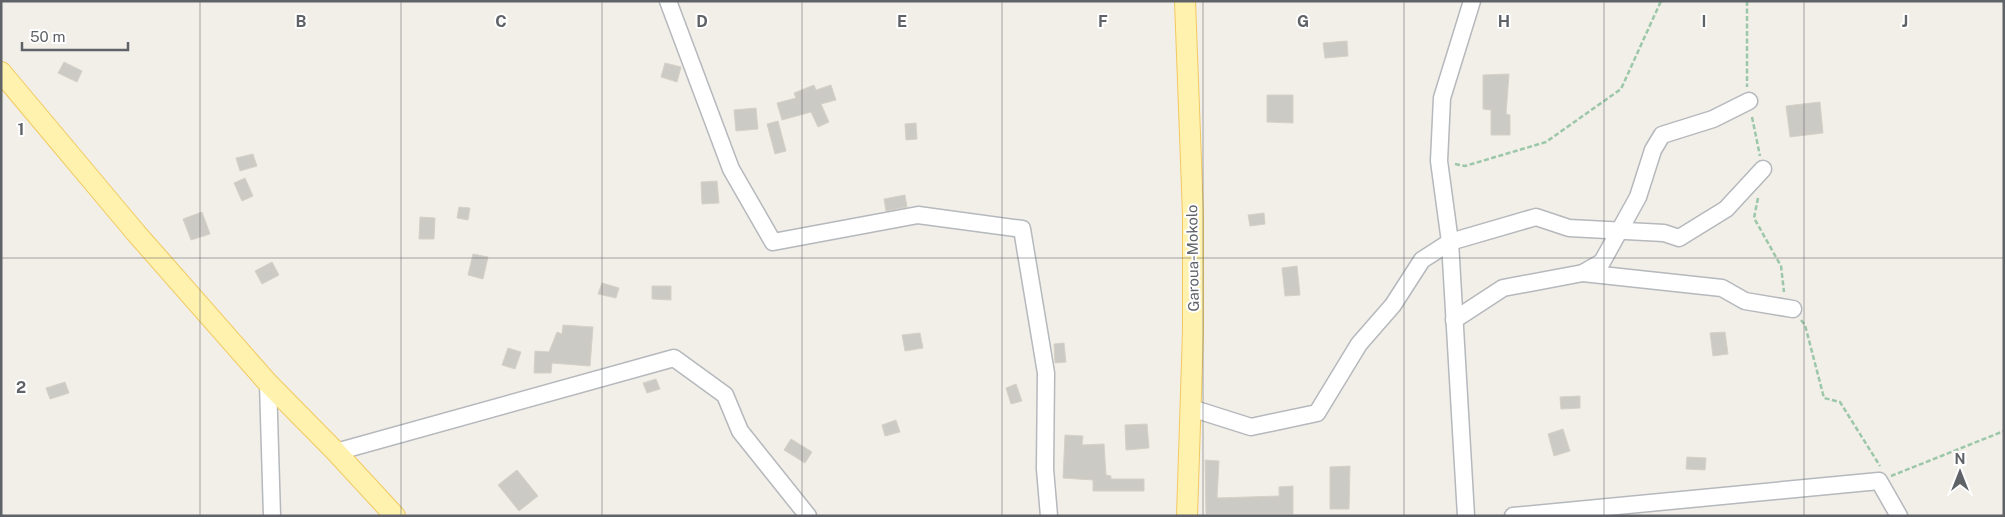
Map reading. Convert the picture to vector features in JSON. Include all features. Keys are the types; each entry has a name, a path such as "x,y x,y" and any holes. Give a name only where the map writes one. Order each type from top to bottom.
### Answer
{"main road":[{"name":"Garoua-Mokolo","path":"1185,1 1193,215 1191,408 1187,516"},
{"path":"1,72 136,234 268,384 336,452 395,516"}],"street":[{"path":"668,1 731,170 773,242 918,215 1022,229 1046,373 1045,470 1049,516"},
{"path":"1466,516 1450,242 1439,161 1442,98 1472,1"},
{"path":"1583,273 1602,262 1638,196 1653,150 1662,135 1713,119 1748,101"},
{"path":"1191,408 1251,427 1317,413 1359,344 1393,305 1422,260 1450,242 1536,217 1569,228 1664,233 1679,238 1726,209 1763,170"},
{"path":"1454,320 1503,288 1583,273 1722,288 1744,301 1793,309"},
{"path":"336,452 674,358 725,395 740,431 808,516"},
{"path":"268,384 272,516"},
{"path":"1513,516 1879,481 1899,516"},
{"path":"1635,504 1651,516"}],"path":[{"path":"1439,161 1465,166 1546,142 1621,89 1662,1"},
{"path":"1747,1 1748,101 1763,170 1754,218 1782,266 1784,297 1805,325 1824,398 1840,402 1882,469"},
{"path":"1887,478 2004,431"}],"building":[{"path":"1347,41 1348,56 1325,58 1323,43"},
{"path":"64,62 82,71 77,82 58,73"},
{"path":"665,63 681,67 677,82 661,77"},
{"path":"1509,74 1506,114 1510,115 1510,135 1491,135 1491,110 1483,109 1483,75"},
{"path":"814,85 816,90 831,85 836,100 821,104 829,122 818,127 811,112 782,120 777,103 796,98 794,93"},
{"path":"1267,95 1293,95 1293,123 1267,122"},
{"path":"1820,102 1823,133 1790,137 1786,106"},
{"path":"756,108 758,129 736,131 734,110"},
{"path":"778,121 786,151 775,154 767,124"},
{"path":"916,123 917,139 906,140 905,124"},
{"path":"253,154 257,166 240,171 236,158"},
{"path":"245,178 253,196 242,201 234,183"},
{"path":"717,181 719,203 702,204 701,182"},
{"path":"905,195 907,207 886,211 884,199"},
{"path":"459,207 470,208 468,220 457,218"},
{"path":"202,212 210,234 191,240 183,219"},
{"path":"1264,213 1265,224 1250,226 1248,215"},
{"path":"420,217 435,218 434,239 419,239"},
{"path":"473,254 488,257 483,279 468,275"},
{"path":"272,262 279,275 262,284 255,271"},
{"path":"1297,266 1300,295 1285,296 1282,268"},
{"path":"602,283 619,288 616,298 598,294"},
{"path":"652,286 671,286 671,300 652,299"},
{"path":"563,325 593,327 590,366 552,363 551,373 534,373 535,351 549,352 557,332 562,334"},
{"path":"1725,332 1728,354 1713,356 1710,333"},
{"path":"920,333 923,348 905,351 902,335"},
{"path":"1064,343 1066,362 1055,363 1054,344"},
{"path":"508,348 521,352 515,369 502,365"},
{"path":"656,379 660,389 647,393 643,383"},
{"path":"65,382 69,393 50,399 46,388"},
{"path":"1016,384 1022,401 1011,404 1006,388"},
{"path":"1580,396 1580,408 1561,409 1560,397"},
{"path":"896,420 900,432 885,436 882,425"},
{"path":"1147,424 1149,448 1126,450 1125,425"},
{"path":"1563,429 1570,451 1554,456 1548,434"},
{"path":"1065,435 1083,436 1082,445 1104,444 1106,475 1111,476 1111,479 1144,479 1144,491 1093,491 1093,480 1063,478"},
{"path":"791,439 812,452 805,463 784,450"},
{"path":"1687,457 1706,458 1705,470 1686,469"},
{"path":"1205,460 1219,461 1217,498 1279,496 1279,487 1293,486 1293,514 1206,514"},
{"path":"1350,466 1349,509 1330,509 1330,467"},
{"path":"517,470 538,496 519,511 498,485"}]}
